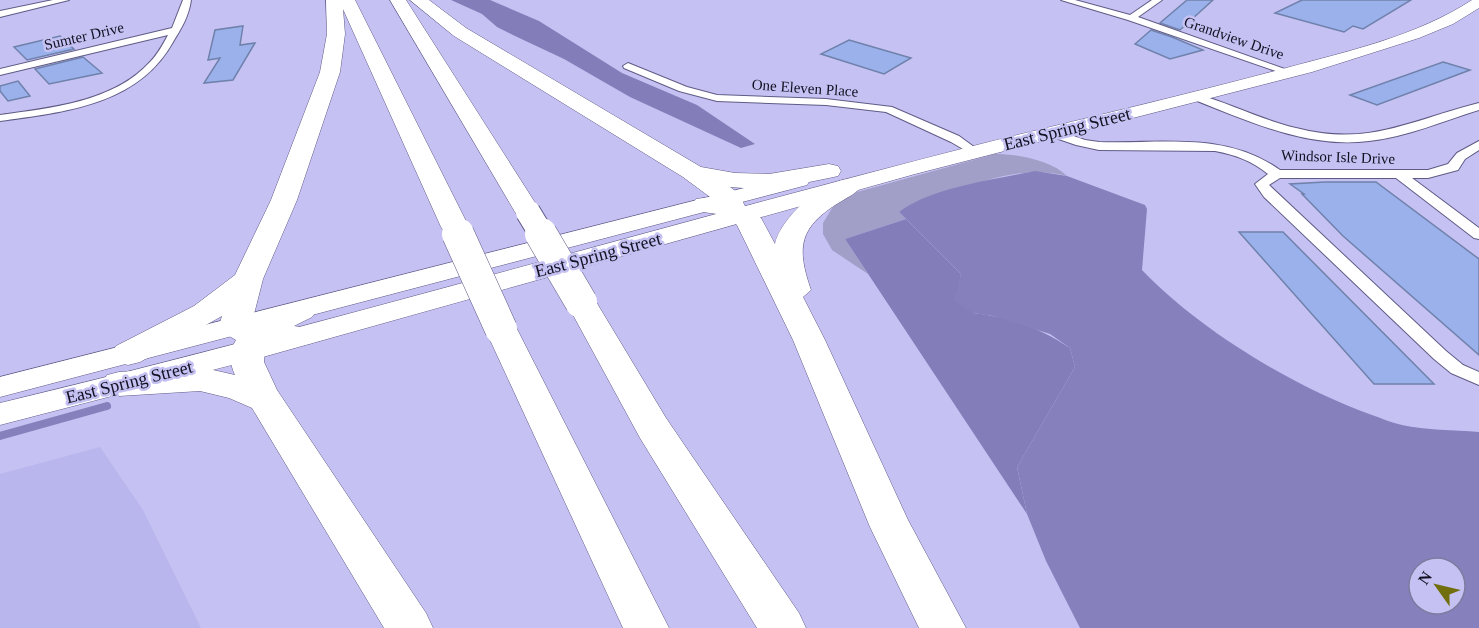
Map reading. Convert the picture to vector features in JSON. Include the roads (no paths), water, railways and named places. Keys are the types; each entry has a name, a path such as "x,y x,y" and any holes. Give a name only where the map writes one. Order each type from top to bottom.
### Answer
{"highway":[{"path":"123,369 228,298 248,279 284,200 330,72 336,34 334,0"},
{"path":"347,0 501,329 645,628"},
{"path":"398,0 528,212 653,428 783,628"},
{"path":"418,0 460,32 692,172 735,181 770,182 840,178"},
{"path":"692,172 723,211 751,224 809,340 891,527 943,628"},
{"path":"809,340 788,262 790,237 806,215 840,178"},
{"path":"248,279 247,363 265,399 410,628"},
{"path":"247,338 277,339 301,322"},
{"path":"123,369 200,379 238,388 265,399"}],"main road":[{"name":"East Spring Street","path":"840,178 975,152 1291,73 1420,33 1468,10 1479,2"},
{"name":"East Spring Street","path":"301,322 723,211 840,178 955,140 1029,124 1196,97"},
{"name":"East Spring Street","path":"0,387 123,369 247,338"},
{"name":"East Spring Street","path":"0,414 123,369"}],"street":[{"path":"0,14 65,0"},
{"path":"0,118 72,105 127,84 150,67 176,30 186,10 187,0"},
{"name":"Grandview Drive","path":"1065,0 1131,18 1291,73"},
{"path":"1131,18 1158,0"},
{"name":"Sumter Drive","path":"0,72 176,30"},
{"name":"One Eleven Place","path":"628,66 683,89 717,98 826,102 888,109 955,140 975,152"},
{"path":"1196,97 1265,124 1310,134 1355,139 1404,129 1479,106"},
{"name":"Windsor Isle Drive","path":"1051,132 1073,141 1098,146 1221,148 1248,155 1265,163 1277,174 1400,175 1444,171 1453,167 1461,156 1479,146"},
{"path":"1277,174 1262,184 1269,194 1440,355 1457,369 1479,380"},
{"path":"1400,175 1479,235"}],"waterway":[{"path":"0,436 107,406"}]}
